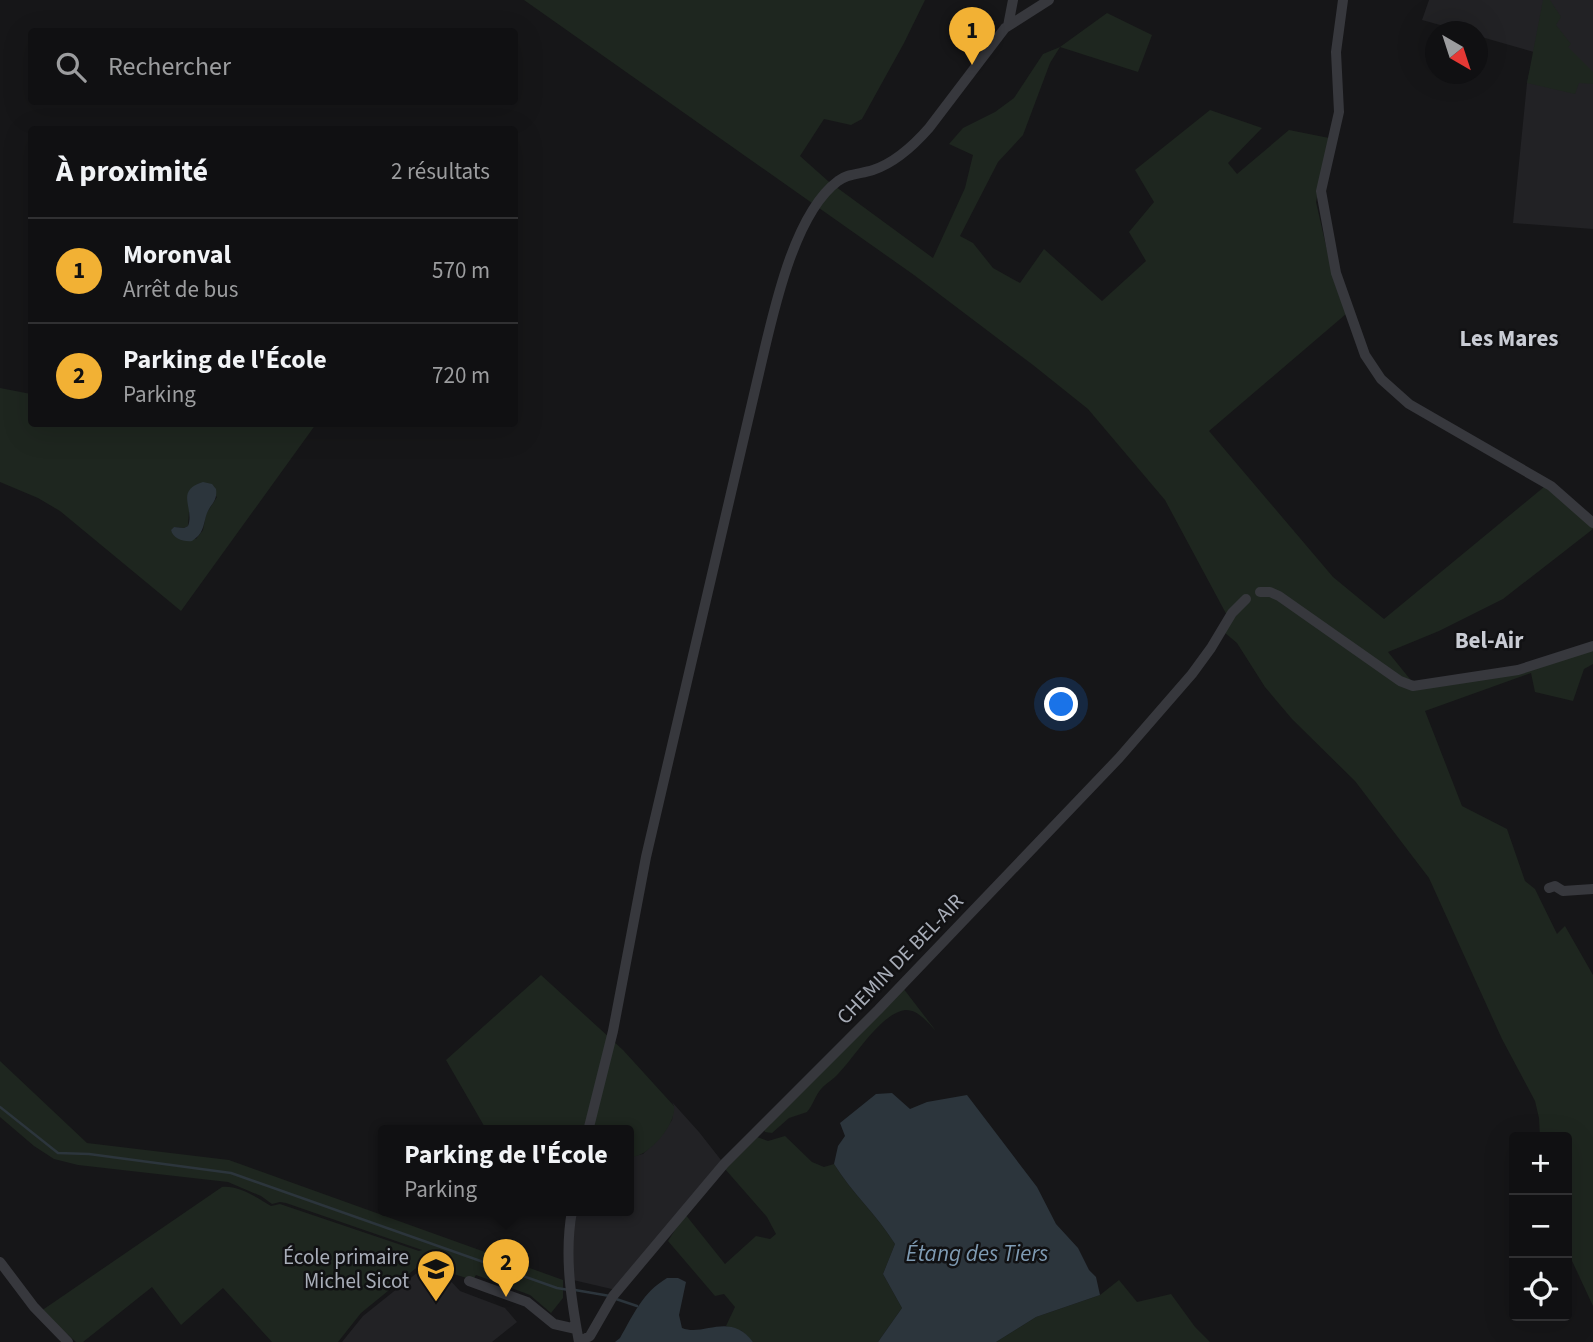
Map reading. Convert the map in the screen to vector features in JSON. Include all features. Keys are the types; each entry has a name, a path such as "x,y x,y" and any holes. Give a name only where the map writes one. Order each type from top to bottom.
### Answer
{"street":[{"path":"1008,26 1013,0"},
{"path":"590,1125 613,1031 646,858 774,313 803,228 816,203 836,181 845,176 881,167 918,140 1008,26 1049,0"},
{"path":"1343,0 1336,52 1339,112 1322,182 1322,199 1340,287 1365,355 1381,379 1409,404 1551,486 1593,523"},
{"path":"1260,592 1276,594 1400,681 1413,686 1518,670 1593,646"},
{"name":"CHEMIN DE BEL-AIR","path":"579,1342 590,1336 612,1298 724,1164 878,1010 1112,767 1192,674 1211,649 1232,613 1246,599"},
{"path":"1549,888 1555,886 1563,891 1593,889"},
{"path":"571,1216 570,1290 579,1342"},
{"path":"0,1262 40,1314 68,1342"},
{"path":"470,1281 527,1302 554,1324 576,1329"}],"shaded area":[{"path":"524,0 925,0 862,119 851,125 824,119 800,156 828,181 933,258 965,188 973,155 949,144 963,128 995,112 1014,98 1043,54 1060,47 1050,63 1023,135 998,162 960,236 973,243 993,268 1020,283 1044,249 1102,301 1146,261 1129,232 1154,202 1135,170 1210,110 1262,128 1228,163 1237,174 1289,130 1329,138 1316,202 1334,281 1346,314 1209,431 1333,577 1384,619 1550,482 1593,520 1593,529 1503,599 1439,631 1388,652 1418,689 1593,650 1593,664 1584,669 1573,701 1535,692 1531,673 1425,711 1462,806 1507,829 1525,881 1535,889 1557,934 1565,926 1593,975 1593,1306 1572,1261 1572,1132 1540,1132 1535,1101 1502,1039 1429,878 1355,781 1292,719 1265,687 1237,643 1224,632 1230,621 1165,500 1088,409 914,275"},
{"path":"1429,0 1593,0 1593,229 1513,223 1527,83 1534,52 1488,39 1488,21 1422,20"},
{"path":"1543,0 1550,0 1561,17 1556,25 1571,44 1568,47 1593,72 1593,84 1579,83 1575,94 1527,83"},
{"path":"1107,13 1152,35 1138,72 1060,47"},
{"path":"0,388 28,393 28,427 314,427 181,611 60,511 38,498 0,482","holes":["199,483 217,497 206,514 203,530 196,539 171,531 174,527 188,526 189,512"]},
{"path":"541,975 623,1050 674,1106 674,1113 659,1139 644,1152 634,1156 634,1125 484,1125 446,1060"},
{"path":"903,988 936,1031 910,1010 896,1013 877,1027 838,1074 821,1089 807,1112 789,1118 772,1133 765,1132 764,1130"},
{"path":"0,1061 87,1143 229,1160 378,1214 378,1216 385,1216 563,1280 563,1298 551,1313 530,1295 476,1275 473,1280 421,1264 361,1313 338,1342 272,1342 223,1288 181,1325 152,1287 83,1342 76,1342 41,1311 222,1187 241,1190 271,1206 280,1204 422,1250 286,1203 272,1204 261,1196 228,1182 78,1165 54,1159 0,1117"},
{"path":"672,1102 721,1160 616,1290 573,1280 571,1250 575,1216 634,1216 634,1156 643,1154 663,1133 672,1120"},
{"path":"785,1136 812,1162 824,1167 834,1164 895,1244 883,1274 902,1308 878,1342 753,1342 742,1331 726,1326 735,1307 724,1294 715,1296 668,1241 685,1214 725,1264 756,1236 770,1239 776,1234 767,1217 725,1169 757,1137 768,1141"},
{"name":"École primaire Michel Sicot","path":"423,1268 447,1277 460,1291 505,1308 517,1322 492,1342 342,1342 363,1316"},
{"path":"1119,1280 1137,1302 1171,1294 1195,1327 1210,1342 996,1342 1036,1317 1100,1295"}],"water":[{"path":"203,482 212,484 216,489 215,500 207,512 198,536 192,541 179,539 171,530 174,527 188,526 187,495 189,490"},
{"name":"Étang des Tiers","path":"892,1093 910,1109 927,1102 967,1095 1037,1187 1056,1224 1078,1248 1089,1270 1096,1277 1100,1295 1036,1317 996,1342 878,1342 902,1308 883,1274 895,1244 834,1164 838,1146 845,1136 840,1123 876,1094"},
{"path":"667,1278 678,1278 686,1282 679,1315 682,1328 699,1330 726,1326 744,1333 753,1342 615,1342 645,1297"}],"waterway":[{"path":"0,1107 58,1153 89,1154 231,1173 569,1290"},
{"path":"575,1290 610,1296"},
{"path":"616,1299 637,1306"}],"place":[{"name":"Moronval","path":"972,65"},
{"name":"Parking de l'École","path":"506,1297"},
{"name":"École primaire Michel Sicot","path":"436,1303"}],"district":[{"name":"Les Mares","path":"1509,338"},
{"name":"Bel-Air","path":"1489,640"}]}
